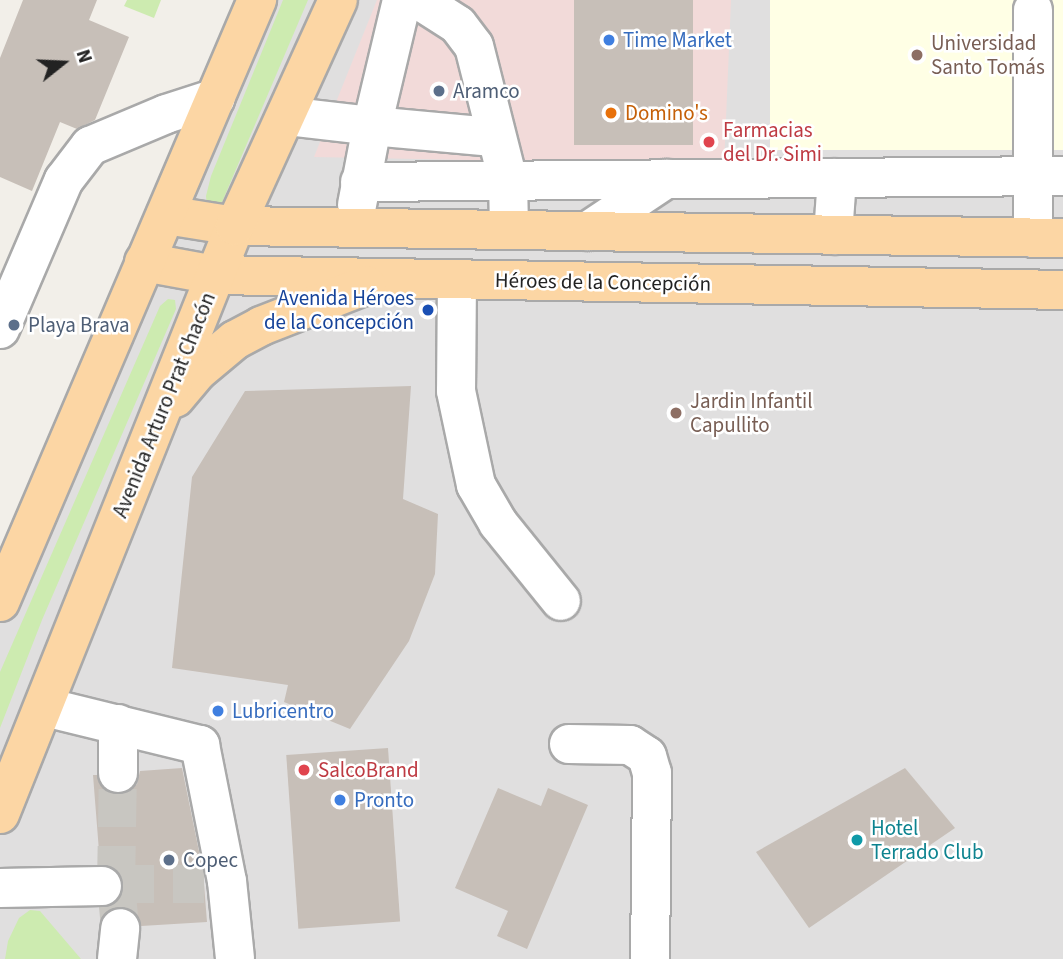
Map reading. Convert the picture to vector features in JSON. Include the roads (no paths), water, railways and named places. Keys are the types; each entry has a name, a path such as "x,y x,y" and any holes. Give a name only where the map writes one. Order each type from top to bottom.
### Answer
{"main road":[{"path":"5,577 166,215 257,0"},
{"name":"Avenida Arturo Prat Chacón","path":"0,814 235,226 338,0"},
{"path":"166,215 235,226 1048,238"},
{"name":"Héroes de la Concepción","path":"144,262 215,275 1063,290"},
{"path":"160,416 198,371 234,341 261,326 383,278"}],"street":[{"path":"353,228 372,125 402,0"},
{"path":"419,0 458,26 474,46 494,137 508,180 509,229"},
{"path":"1033,10 1049,176 1048,238"},
{"path":"0,328 64,180 90,146 144,122 216,98"},
{"path":"286,116 494,137"},
{"path":"360,182 1049,176"},
{"path":"833,235 837,178"},
{"path":"588,231 666,179"},
{"path":"457,279 456,391 476,485 498,523 561,601"},
{"path":"45,707 200,745 215,882 235,959"},
{"path":"118,724 118,773"},
{"path":"569,744 630,745 647,756 652,773 650,959"},
{"path":"0,888 102,886"}],"tunnel":[{"path":"102,886 116,884 118,773"},
{"path":"120,928 116,884 204,884"}],"place":[{"name":"Time Market","path":"609,40"},
{"name":"Universidad Santo Tomás","path":"917,55"},
{"name":"Aramco","path":"439,91"},
{"name":"Domino's","path":"611,113"},
{"name":"Farmacias del Dr. Simi","path":"709,142"},
{"name":"Avenida Héroes de la Concepción","path":"428,310"},
{"name":"Playa Brava","path":"14,325"},
{"name":"Jardin Infantil Capullito","path":"676,413"},
{"name":"Lubricentro","path":"218,711"},
{"name":"SalcoBrand","path":"304,770"},
{"name":"Pronto","path":"340,800"},
{"name":"Hotel Terrado Club","path":"857,840"},
{"name":"Copec","path":"169,860"}]}
